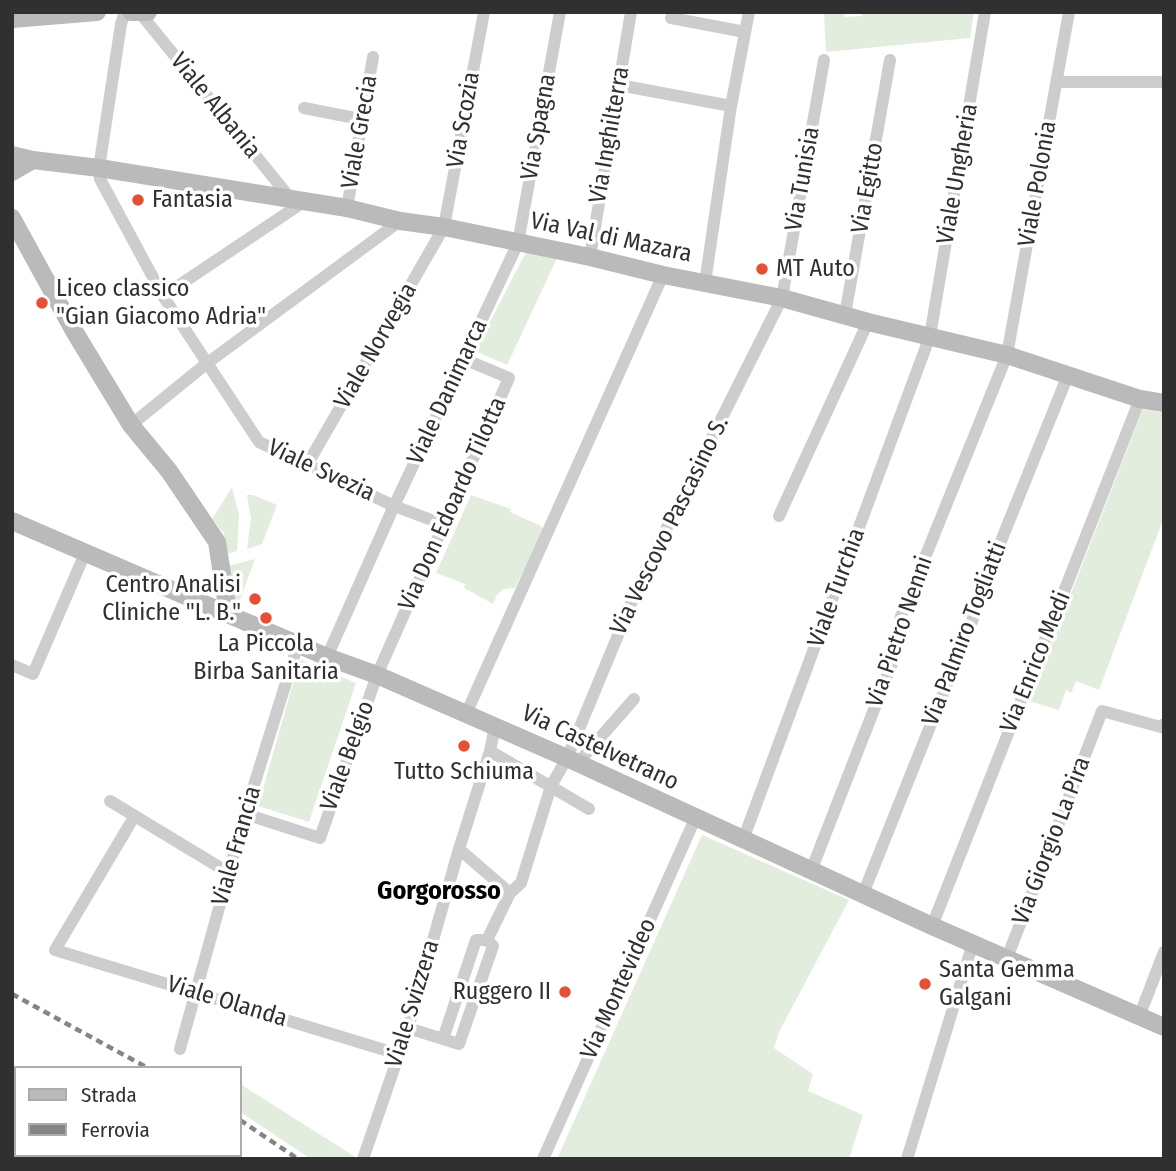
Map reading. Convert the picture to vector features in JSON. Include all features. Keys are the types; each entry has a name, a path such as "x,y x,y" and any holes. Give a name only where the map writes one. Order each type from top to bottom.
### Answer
{"street":[{"path":"12,19 97,12"},
{"path":"99,168 125,12"},
{"path":"131,12 148,12"},
{"name":"Via Scozia","path":"444,228 484,12"},
{"name":"Via Spagna","path":"518,243 560,12"},
{"name":"Via Inghilterra","path":"590,257 631,12"},
{"path":"705,283 731,106 749,12"},
{"name":"Viale Ungheria","path":"930,336 985,12"},
{"name":"Viale Polonia","path":"1007,355 1069,12"},
{"name":"Viale Albania","path":"140,13 298,200"},
{"path":"671,18 745,32"},
{"name":"Viale Grecia","path":"347,208 360,119 373,57"},
{"name":"Via Tunisia","path":"782,298 824,60"},
{"name":"Via Egitto","path":"845,316 890,60"},
{"path":"1057,82 1164,82"},
{"path":"619,85 731,106"},
{"path":"304,108 360,119"},
{"name":"Via Val di Mazara","path":"12,155 36,161 99,168 347,208 782,298 868,323 1007,355 1140,399 1164,402"},
{"path":"12,172 36,161"},
{"name":"Viale Svezia","path":"99,168 100,179 163,296 259,442 394,506 445,525"},
{"path":"163,296 298,200"},
{"path":"12,218 74,331 131,425 169,471 217,542 228,612"},
{"path":"131,425 206,364 400,221"},
{"name":"Viale Norvegia","path":"307,465 444,228"},
{"name":"Viale Danimarca","path":"327,657 394,506 518,243"},
{"path":"466,714 663,275"},
{"name":"Via Vescovo Pascasino S.","path":"572,761 643,575 782,298"},
{"path":"779,516 868,323"},
{"name":"Viale Turchia","path":"743,840 930,336"},
{"name":"Via Pietro Nenni","path":"811,871 898,648 900,620 1007,355"},
{"name":"Via Don Edoardo Tilotta","path":"377,675 509,378 464,359"},
{"name":"Via Palmiro Togliatti","path":"863,894 1068,375"},
{"name":"Via Enrico Medi","path":"932,926 1140,399"},
{"name":"Via Castelvetrano","path":"12,521 466,714 932,926 1164,1027"},
{"path":"12,665 33,674 86,551"},
{"name":"Viale Francia","path":"180,1049 244,814 298,644"},
{"name":"Viale Belgio","path":"244,814 320,838 377,675"},
{"path":"408,1028 443,1039 476,940 487,940 510,893 521,883 551,786 634,699"},
{"name":"Via Giorgio La Pira","path":"1007,958 1102,711 1161,727 1164,724"},
{"name":"Viale Svizzera","path":"363,1159 408,1028 495,727"},
{"path":"490,751 589,810"},
{"path":"110,801 229,873"},
{"name":"Viale Olanda","path":"134,817 55,950 398,1054"},
{"name":"Via Montevideo","path":"543,1159 695,819"},
{"path":"459,849 510,893"},
{"path":"907,1159 973,943"},
{"path":"1139,1017 1164,951"}],"green space":[{"path":"844,12 845,17 862,16 862,12 974,12 970,38 826,52 824,13"},
{"path":"526,252 557,258 507,365 475,351"},
{"path":"1143,409 1164,413 1164,517 1099,690 1076,681 1071,693 1066,690 1059,710 1029,701"},
{"path":"232,487 239,515 237,551 227,554 224,533 212,519"},
{"path":"247,495 277,505 262,544 247,549 251,518"},
{"path":"471,495 511,509 510,512 541,526 544,530 515,588 504,589 493,604 464,588 465,584 436,573"},
{"path":"255,559 239,603 234,602 228,566"},
{"path":"300,659 356,683 309,822 258,806"},
{"path":"702,835 849,900 779,1032 774,1048 813,1074 808,1091 863,1115 849,1159 557,1159"},
{"path":"242,1085 354,1156 353,1159 311,1159 242,1113"}],"railway":[{"path":"12,994 144,1066"},
{"path":"242,1121 298,1159"}],"place":[{"name":"Fantasia","path":"138,200"},
{"name":"MT Auto","path":"762,269"},
{"name":"Liceo classico \"Gian Giacomo Adria\"","path":"42,303"},
{"name":"Centro Analisi Cliniche \"L. B.\"","path":"255,599"},
{"name":"La Piccola Birba Sanitaria","path":"266,618"},
{"name":"Tutto Schiuma","path":"464,746"},
{"name":"Santa Gemma Galgani","path":"925,984"},
{"name":"Ruggero II","path":"565,992"}],"district":[{"name":"Gorgorosso","path":"439,892"}]}
